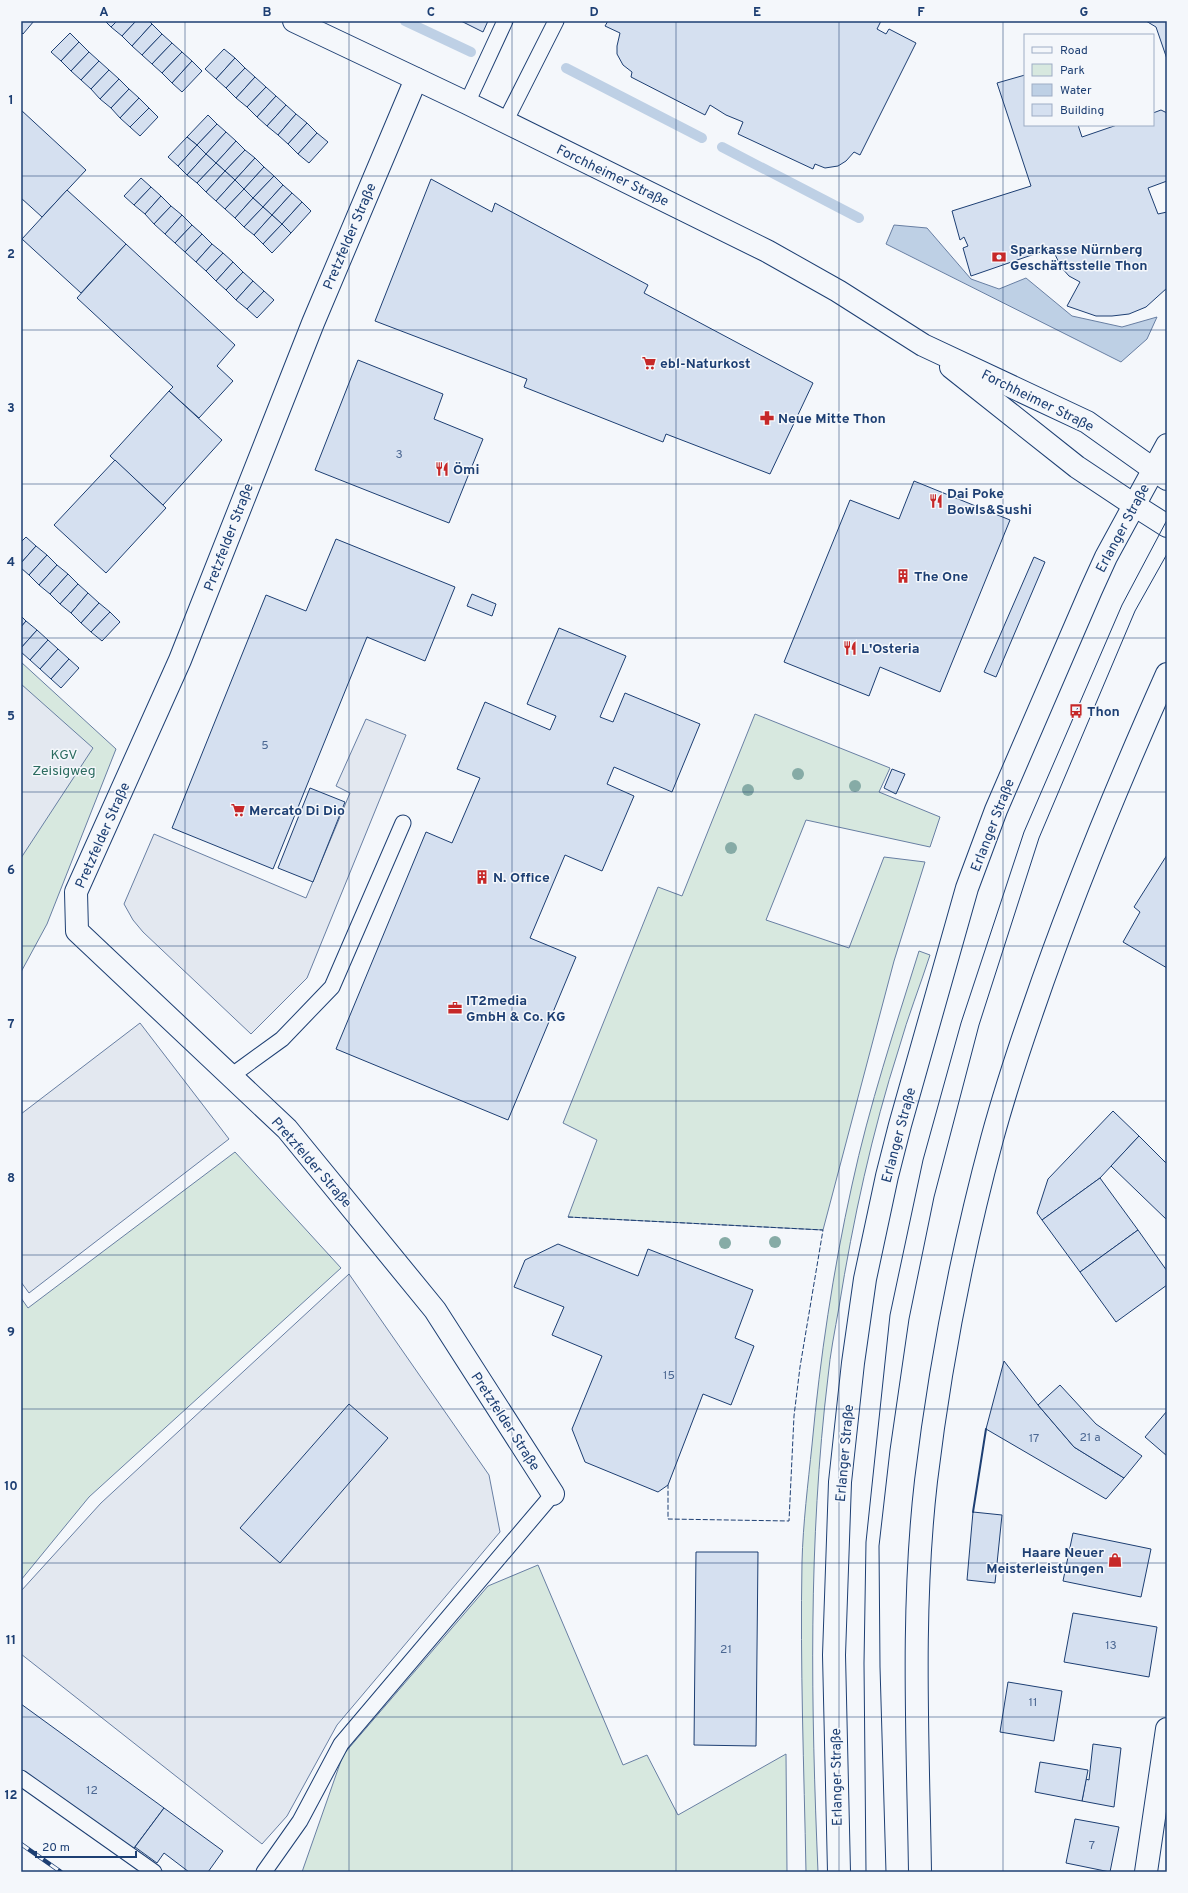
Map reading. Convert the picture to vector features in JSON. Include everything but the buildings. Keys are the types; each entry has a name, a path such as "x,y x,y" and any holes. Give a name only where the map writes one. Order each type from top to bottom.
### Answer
{"street":[{"name":"Forchheimer Straße","path":"294,21 467,103 766,251 838,291 923,345 1076,467 1167,526"},
{"name":"Pretzfelder Straße","path":"416,79 305,342 180,660 76,892 77,931 287,1130 435,1310 553,1494"},
{"name":"Forchheimer Straße","path":"923,345 1087,422 1160,474"},
{"name":"Erlanger Straße","path":"839,1872 834,1655 840,1482 851,1378 865,1279 887,1176 958,919 986,834 1090,590 1134,505 1160,474 1167,445"},
{"path":"920,1872 917,1714 917,1629 920,1554 927,1474 952,1308 984,1168 1010,1076 1049,963 1090,854 1167,674"},
{"path":"1146,1872 1167,1729"}],"lane":[{"path":"467,103 505,21"},
{"path":"505,122 556,21"},
{"path":"230,1076 282,1039 332,987 403,824"},
{"path":"264,1872 300,1821 341,1744 553,1494"},
{"path":"21,1778 154,1872"}],"green space":[{"name":"KGV Zeisigweg","path":"21,662 116,749 47,924 21,972"},
{"path":"755,714 890,768 879,792 940,817 930,847 806,820 766,920 849,948 884,857 925,862 894,961 823,1230 568,1217 597,1140 563,1123 658,887 682,896"},
{"path":"919,951 930,955 889,1080 864,1176 850,1242 829,1368 817,1500 814,1562 813,1686 818,1872 806,1872 802,1678 802,1562 803,1533 819,1380 839,1250 859,1155 883,1067"},
{"path":"235,1152 341,1268 89,1497 21,1580 21,1298 28,1308"},
{"path":"538,1565 623,1765 647,1755 678,1815 786,1754 787,1872 302,1872 343,1755 488,1586"}],"shaded area":[{"path":"21,684 93,748 21,858"},
{"path":"366,719 406,735 307,978 251,1034 143,932 133,920 124,904 154,834 306,898 350,793 336,786"},
{"path":"140,1023 229,1139 29,1293 21,1282 21,1114"},
{"path":"349,1274 489,1475 500,1532 337,1725 287,1816 262,1844 21,1654 21,1591 101,1503"}],"water":[{"path":"894,225 927,228 971,279 999,289 1026,278 1072,316 1122,327 1157,317 1147,339 1121,362 886,244"}],"waterway":[{"path":"405,21 471,52"},
{"path":"566,68 702,138"},
{"path":"722,147 859,218"}],"tram line":[{"path":"866,1872 864,1663 866,1542 890,1315 923,1160 961,1023 1024,832 1122,605 1167,520"},
{"path":"886,1872 880,1667 879,1546 890,1450 909,1319 934,1197 979,1025 1039,838 1135,611 1167,554"}],"railway":[{"path":"21,1844 61,1872"}],"fence":[{"path":"568,1217 823,1230 800,1367 794,1416 789,1521 668,1519 668,1485"}],"wall":[{"path":"973,1512 986,1429"}],"place":[{"name":"Sparkasse Nürnberg Geschäftsstelle Thon","path":"999,257"},
{"name":"ebl-Naturkost","path":"649,363"},
{"name":"Neue Mitte Thon","path":"767,418"},
{"name":"Ömi","path":"442,469"},
{"name":"Dai Poke Bowls&Sushi","path":"936,501"},
{"name":"The One","path":"903,576"},
{"name":"L'Osteria","path":"850,648"},
{"name":"Thon","path":"1076,711"},
{"name":"Mercato Di Dio","path":"238,810"},
{"name":"N. Office","path":"482,877"},
{"name":"IT2media GmbH & Co. KG","path":"455,1008"},
{"name":"Haare Neuer Meisterleistungen","path":"1115,1560"}]}
